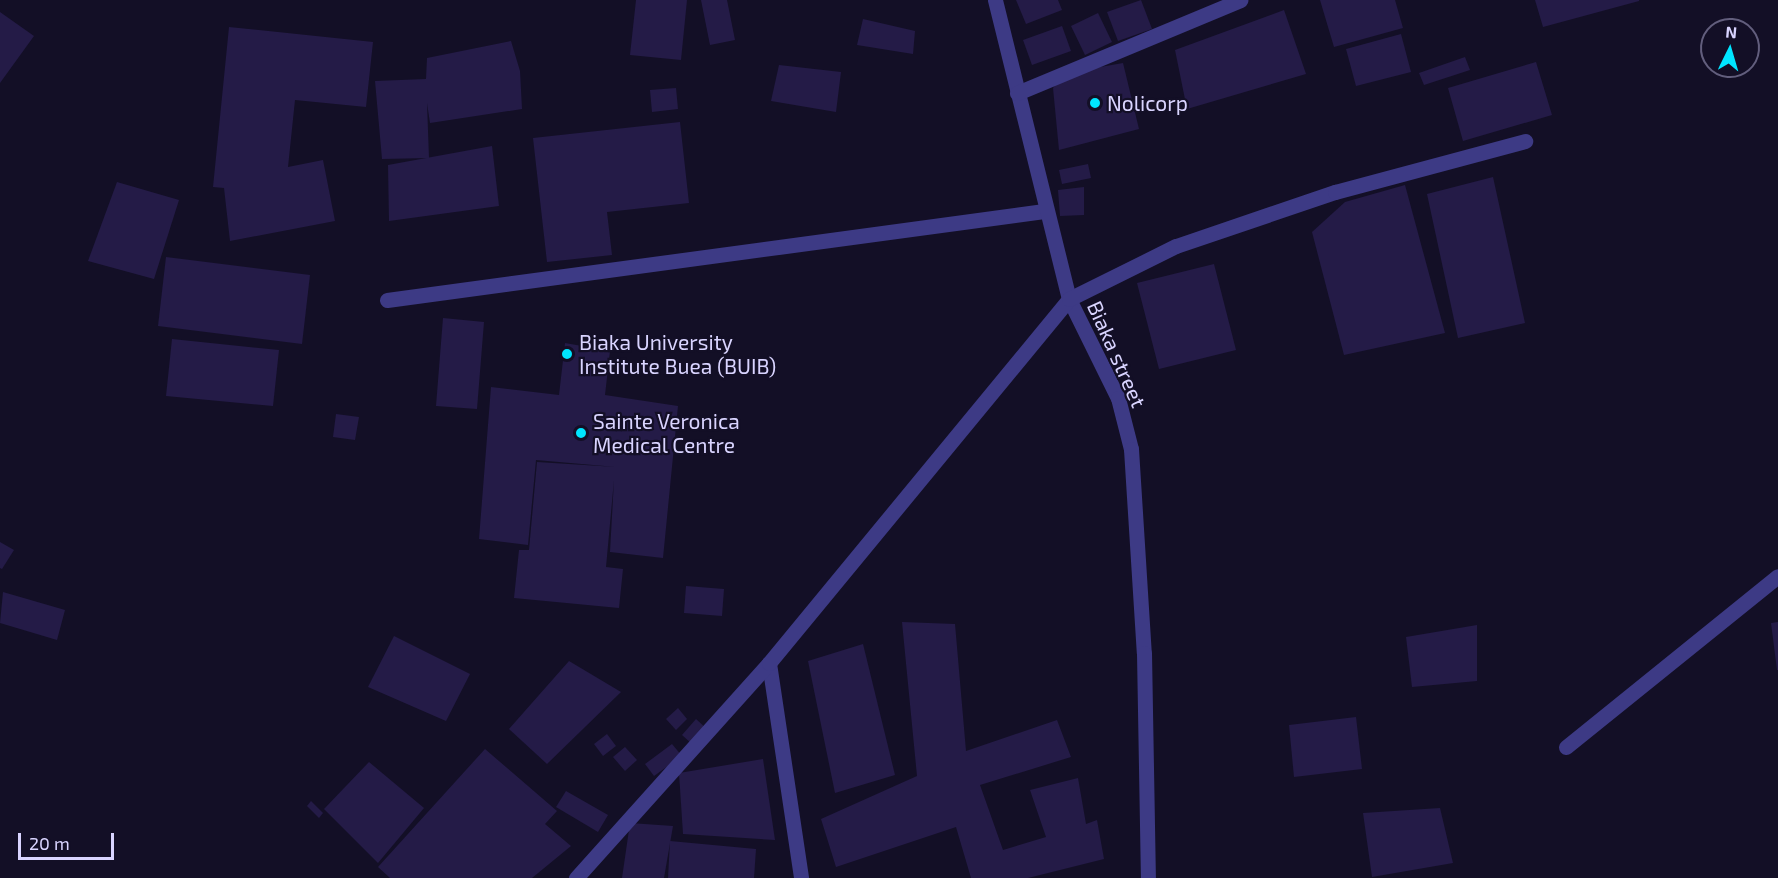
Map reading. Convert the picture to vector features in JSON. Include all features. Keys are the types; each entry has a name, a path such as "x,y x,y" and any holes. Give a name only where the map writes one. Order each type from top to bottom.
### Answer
{"street":[{"name":"Biaka street","path":"995,0 1044,210 1070,299 1118,398 1131,449 1144,653 1148,878"},
{"path":"1017,93 1240,0"},
{"path":"576,878 769,663 1070,299 1186,242 1335,192 1525,141"},
{"path":"387,300 1044,210"},
{"path":"1566,747 1778,576"},
{"path":"769,663 801,878"}],"building":[{"path":"636,0 687,0 681,60 630,55"},
{"path":"701,0 727,0 735,40 710,45"},
{"path":"1016,0 1058,0 1062,10 1026,24"},
{"path":"1141,0 1152,29 1118,41 1107,12"},
{"path":"1320,0 1395,0 1403,28 1334,47"},
{"path":"1535,0 1639,0 1639,1 1543,27"},
{"path":"1284,10 1306,74 1187,109 1175,50"},
{"path":"0,12 34,36 0,83"},
{"path":"1098,13 1112,42 1085,55 1071,26"},
{"path":"863,19 915,31 913,54 857,45"},
{"path":"1062,26 1071,51 1032,65 1023,40"},
{"path":"229,27 373,42 366,107 295,100 288,167 323,160 335,221 230,241 224,188 213,187"},
{"path":"1401,34 1411,72 1356,86 1346,49"},
{"path":"511,41 520,71 522,109 430,123 427,103 429,158 382,159 375,81 426,79 427,58"},
{"path":"1465,57 1470,70 1424,85 1419,73"},
{"path":"1536,62 1552,115 1463,141 1448,88"},
{"path":"1123,63 1139,129 1059,150 1053,88 1066,73"},
{"path":"779,65 841,72 836,112 771,101"},
{"path":"676,88 678,109 652,112 650,90"},
{"path":"680,122 689,203 607,212 612,255 547,262 533,138"},
{"path":"492,146 499,206 389,221 388,165"},
{"path":"1088,164 1091,178 1062,184 1059,170"},
{"path":"1493,177 1525,323 1458,338 1427,194"},
{"path":"117,182 179,200 154,279 88,261"},
{"path":"1405,185 1445,333 1344,355 1312,232 1345,202"},
{"path":"1084,187 1084,215 1060,216 1058,190"},
{"path":"166,257 310,275 302,344 158,326"},
{"path":"1214,264 1236,350 1159,369 1137,283"},
{"path":"443,318 484,322 477,409 436,406"},
{"path":"172,339 279,350 273,406 166,396"},
{"name":"Sainte Veronica Medical Centre","path":"565,343 610,351 605,395 678,406 663,558 610,552 614,480 606,567 623,569 619,608 514,598 519,550 529,550 537,462 616,467 536,460 528,545 479,539 491,387 559,395"},
{"path":"336,414 359,417 355,440 333,437"},
{"path":"0,542 14,550 2,569 0,568"},
{"path":"686,586 724,589 722,616 684,613"},
{"path":"3,592 65,610 57,640 0,623"},
{"path":"902,622 955,624 966,751 1057,720 1071,757 980,785 1003,850 1046,837 1030,790 1078,778 1086,824 1097,820 1104,859 1028,878 971,878 956,827 836,867 821,819 917,776"},
{"path":"1778,622 1778,670 1777,670 1771,623"},
{"path":"1477,625 1477,681 1412,687 1406,637"},
{"path":"394,636 470,674 446,721 368,687"},
{"path":"863,644 895,775 835,793 808,661"},
{"path":"569,661 621,692 547,764 509,729"},
{"path":"678,708 687,719 676,730 666,719"},
{"path":"1356,717 1362,769 1294,777 1289,725"},
{"path":"696,719 707,729 692,744 682,735"},
{"path":"607,734 616,746 603,756 594,744"},
{"path":"672,744 682,756 654,776 645,764"},
{"path":"625,747 637,760 625,771 613,757"},
{"path":"485,749 557,811 545,824 571,846 532,878 390,878 378,867"},
{"path":"763,759 775,840 683,834 679,773"},
{"path":"369,762 424,808 378,863 324,809"},
{"path":"566,791 608,815 598,832 556,807"},
{"path":"311,801 323,813 319,818 307,806"},
{"path":"1440,808 1453,863 1372,877 1363,813"},
{"path":"630,823 673,826 664,878 622,878"},
{"path":"670,841 756,849 754,878 668,878"}],"place":[{"name":"Nolicorp","path":"1095,103"},
{"name":"Biaka University Institute Buea (BUIB)","path":"567,354"},
{"name":"Sainte Veronica Medical Centre","path":"581,433"}]}
